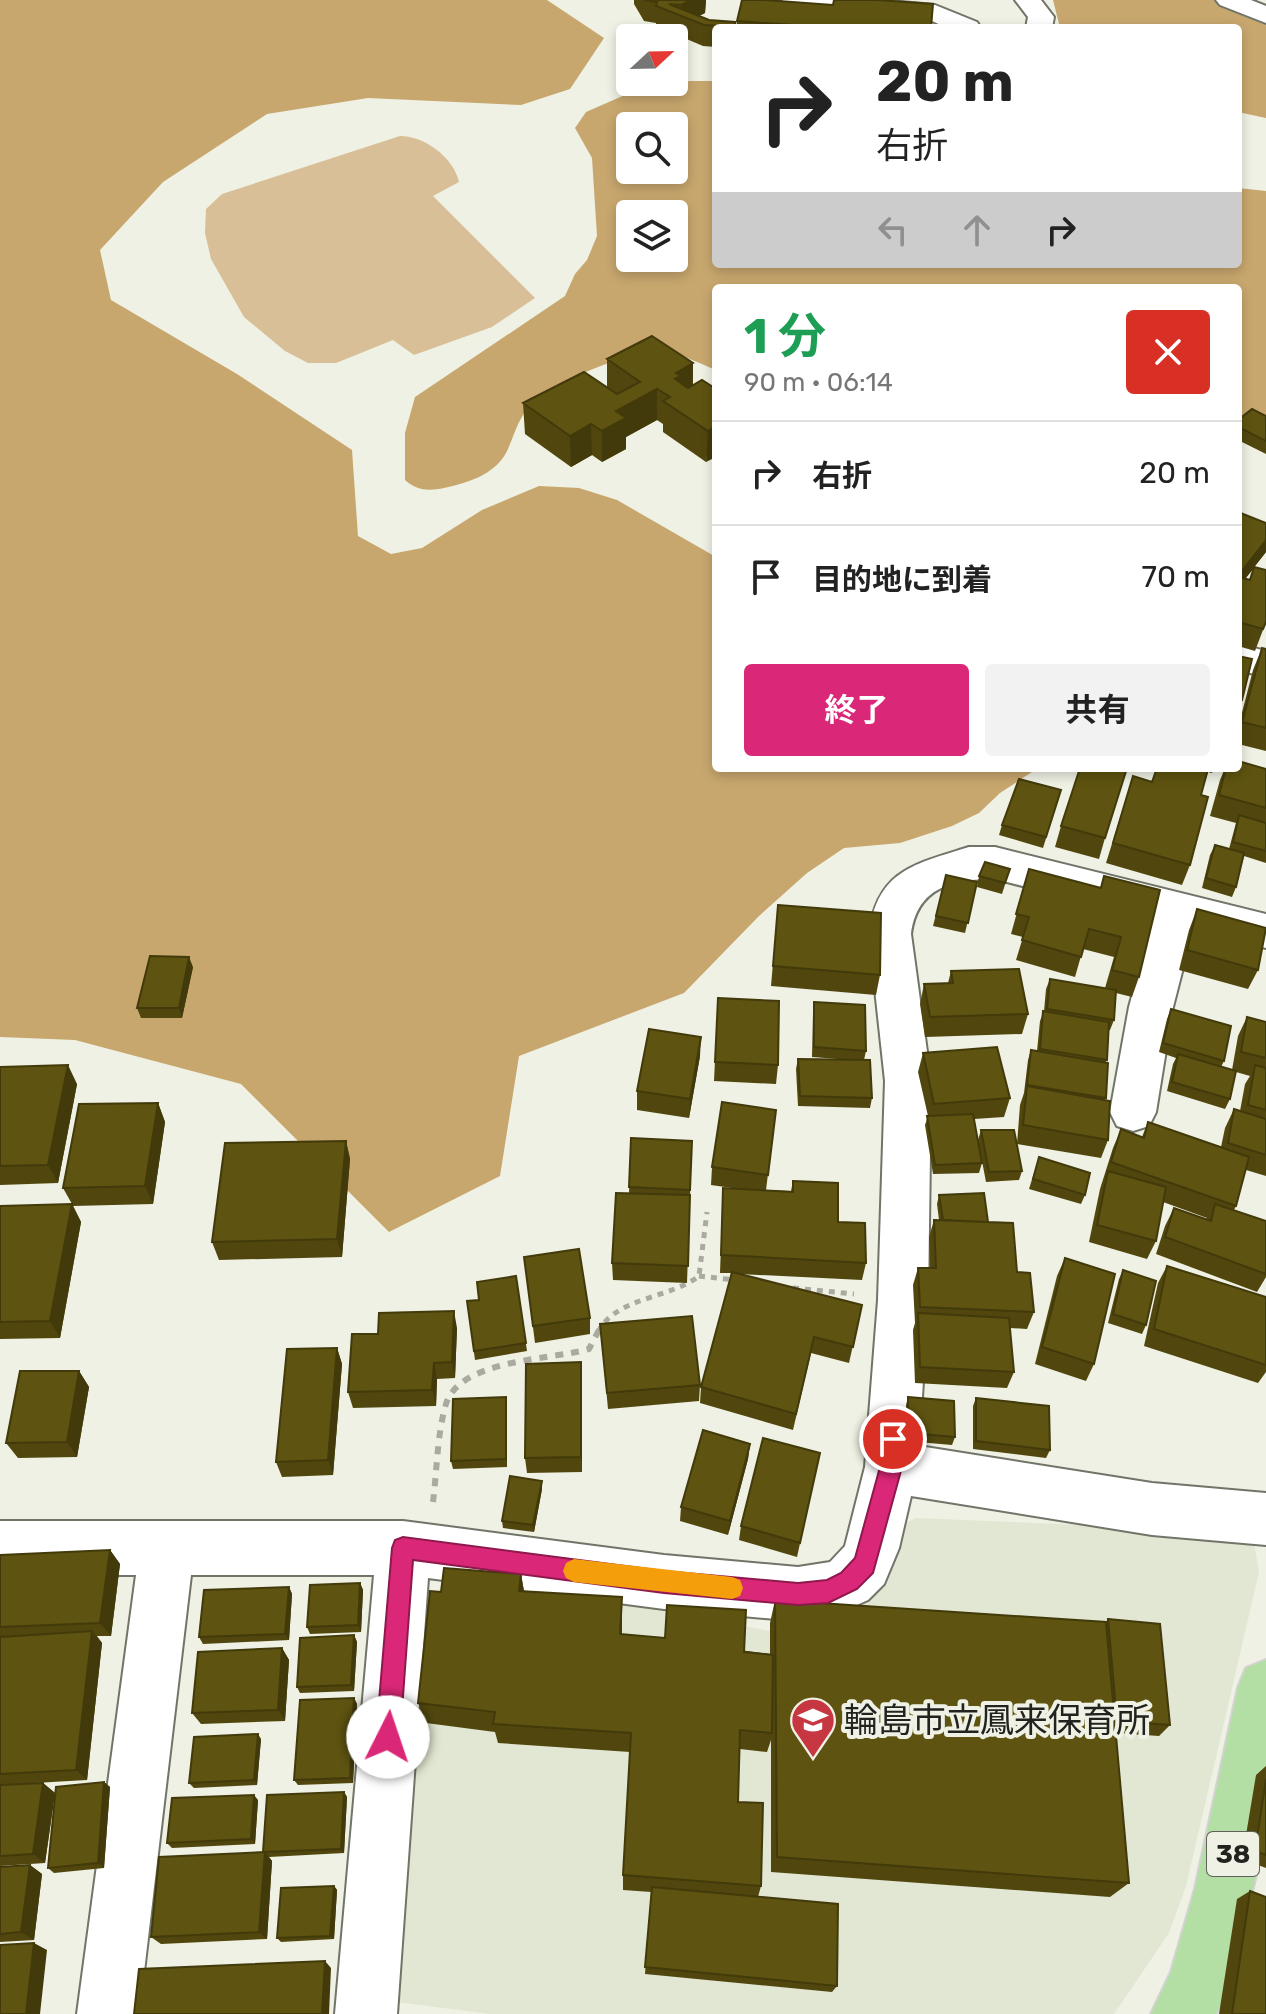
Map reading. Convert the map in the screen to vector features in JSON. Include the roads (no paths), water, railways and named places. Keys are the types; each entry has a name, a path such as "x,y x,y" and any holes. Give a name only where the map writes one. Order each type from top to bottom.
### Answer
{"main road":[{"name":"38","path":"1182,2014 1199,1984 1225,1889 1266,1688"}],"street":[{"path":"795,0 935,13 959,24"},
{"path":"1028,0 1041,17 1040,24"},
{"path":"1229,0 1266,15"},
{"path":"1242,658 1266,664"},
{"path":"0,1548 415,1550 664,1582 798,1594 828,1591 849,1581 865,1565 891,1467 903,1300 908,1081 890,934 893,910 908,888 929,876 969,863 995,863 1266,931"},
{"path":"1133,1112 1151,1007 1177,908"},
{"path":"891,1467 1152,1509 1266,1519"},
{"path":"108,2014 167,1548"},
{"path":"366,2014 415,1550"}],"place":[{"name":"輪島市立鳳来保育所","path":"813,1759"}]}
